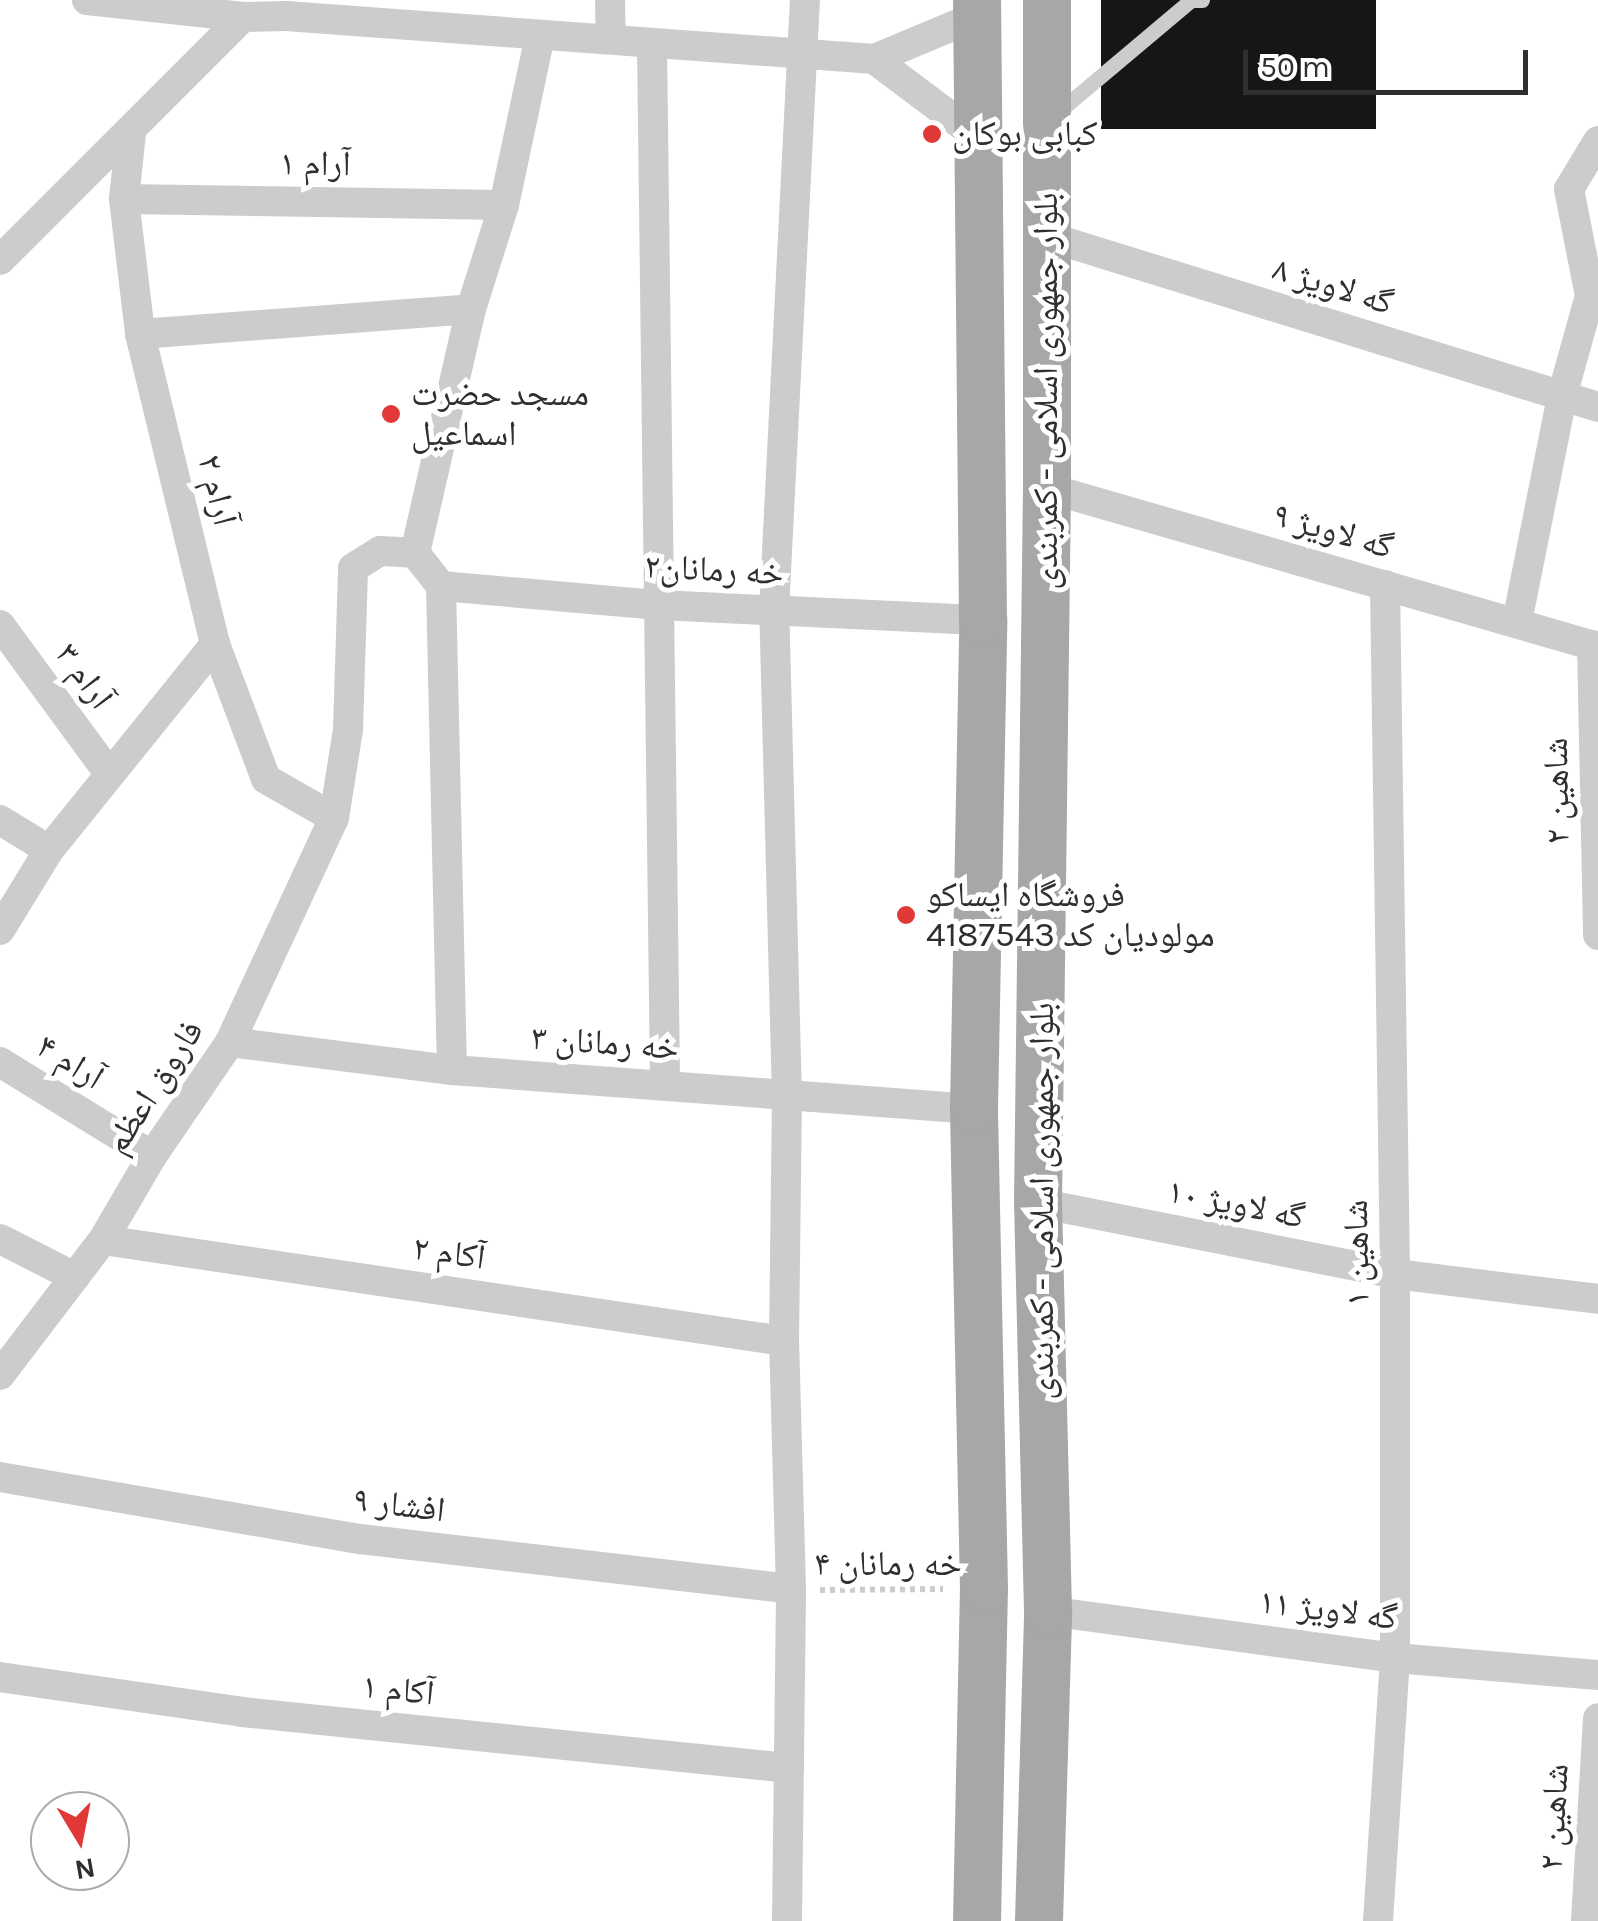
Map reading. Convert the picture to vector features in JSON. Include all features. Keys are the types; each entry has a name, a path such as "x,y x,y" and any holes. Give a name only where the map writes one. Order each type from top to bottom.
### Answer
{"main road":[{"name":"بلوار جمهوری اسلامی - کمربندی","path":"1040,1921 1048,1611 1038,1203 1047,488 1047,0"},
{"name":"بلوار جمهوری اسلامی - کمربندی","path":"977,8 982,620 974,1109 984,1588 977,1921"}],"street":[{"path":"88,0 243,17 286,8 540,36 874,59 977,8"},
{"path":"610,0 611,39"},
{"path":"786,1921 791,1588 784,1341 786,1098 774,611 806,56 805,0"},
{"path":"6,246 131,133 243,17"},
{"path":"452,1070 441,586 415,553 472,309 504,205 540,36"},
{"path":"652,45 665,1083"},
{"path":"874,59 978,137"},
{"name":"آرام ۲","path":"131,133 124,198 140,334 216,644 266,780 334,818"},
{"path":"1517,622 1562,396 1594,297 1568,189 1598,141"},
{"name":"آرام ۱","path":"124,198 504,205"},
{"name":"گه لاویژ ۸","path":"1046,236 1598,407"},
{"path":"140,334 472,309"},
{"name":"گه لاویژ ۹","path":"1047,488 1595,646"},
{"name":"فاروق اعظم","path":"0,1375 104,1240 152,1156 230,1042 334,818 348,730 353,568 380,551 415,553"},
{"name":"شاهین ۱","path":"1378,1921 1395,1658 1396,1274 1386,584"},
{"name":"خه رمانان۲","path":"441,586 659,605 982,620"},
{"name":"آرام ۳","path":"0,625 108,772"},
{"path":"0,930 49,850 108,772 216,644"},
{"name":"شاهین ۲","path":"1595,646 1598,935"},
{"path":"0,820 49,850"},
{"name":"خه رمانان ۳","path":"230,1042 452,1070 665,1083 786,1098 974,1109"},
{"name":"آرام ۴","path":"0,1062 152,1156"},
{"name":"گه لاویژ ۱۰","path":"1038,1203 1396,1274 1598,1299"},
{"path":"0,1239 75,1278"},
{"name":"آکام ۲","path":"104,1240 784,1341"},
{"name":"افشار ۹","path":"0,1478 360,1538 791,1588"},
{"name":"گه لاویژ ۱۱","path":"1048,1611 1395,1658 1598,1674"},
{"name":"آکام ۱","path":"0,1677 242,1712 790,1768"},
{"name":"شاهین ۲","path":"1586,1921 1598,1718"}],"lane":[{"path":"1048,120 1191,0 1202,0"}],"path":[{"name":"خه رمانان ۴","path":"791,1588 984,1588"}],"building":[{"path":"1101,0 1376,0 1376,129 1101,129"}],"place":[{"name":"کبابی بوکان","path":"932,134"},
{"name":"مسجد حضرت اسماعیل","path":"391,414"},
{"name":"فروشگاە ایساکو مولودیان کد 4187543","path":"906,915"}]}
